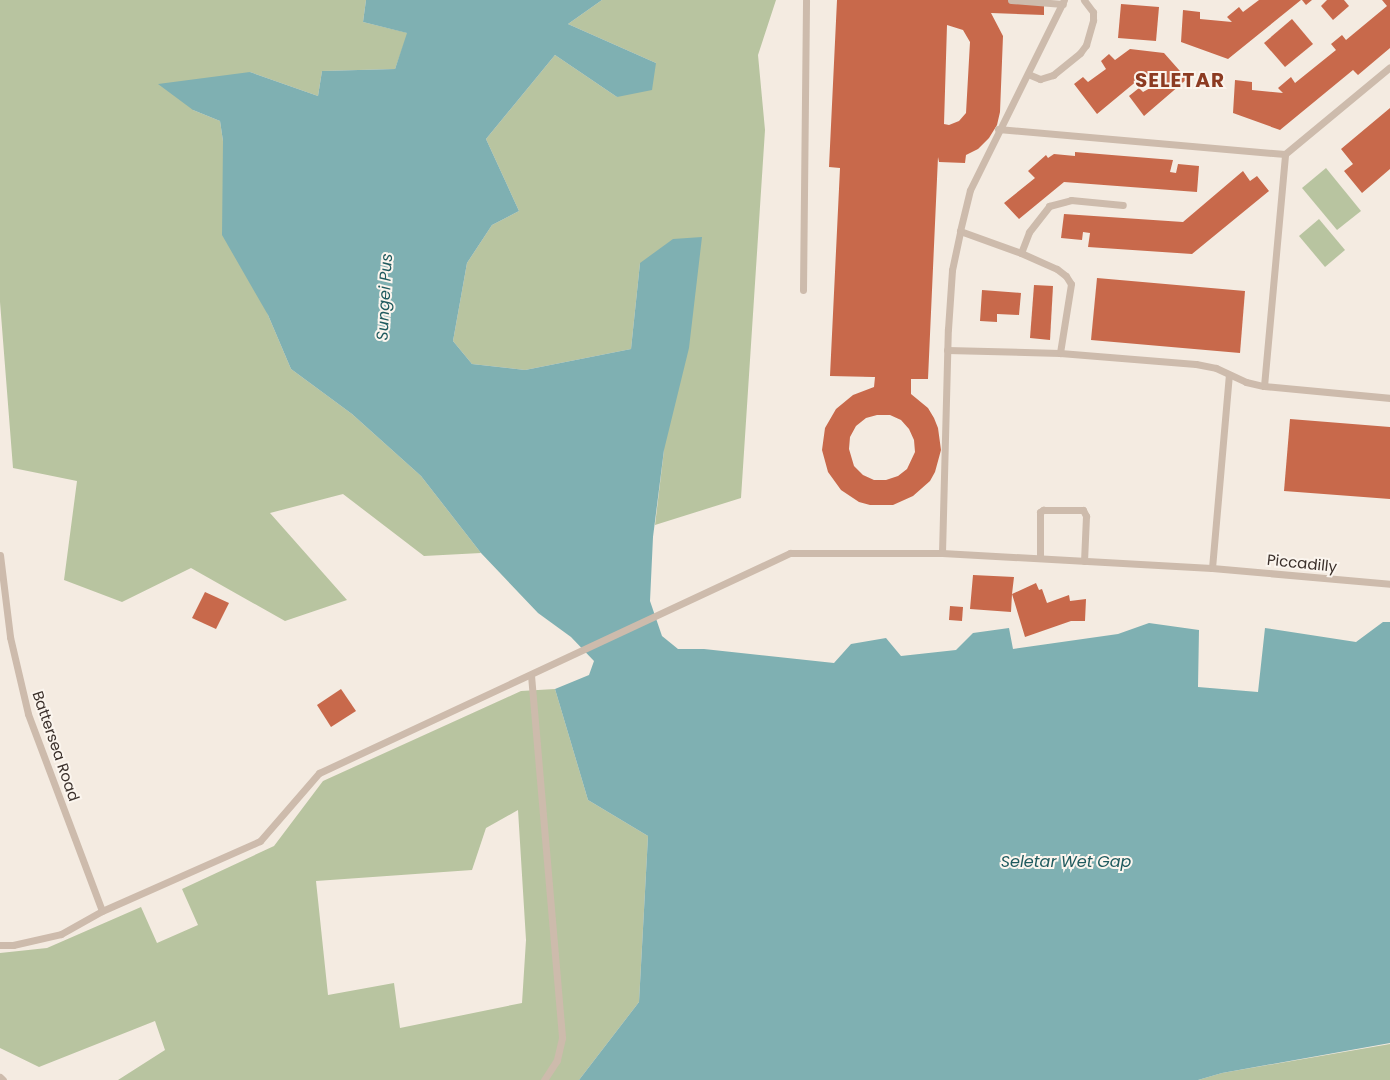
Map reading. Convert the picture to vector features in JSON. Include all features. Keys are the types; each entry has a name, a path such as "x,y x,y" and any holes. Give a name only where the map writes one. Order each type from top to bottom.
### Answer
{"lane":[{"path":"803,290 806,0"},
{"path":"942,553 947,350 952,270 960,231 970,190 998,129 1064,2 1011,0"},
{"path":"1028,74 1040,79 1053,75 1080,53 1086,45 1093,20 1093,12 1084,0"},
{"path":"998,129 1285,154 1390,67"},
{"path":"1264,386 1285,154"},
{"path":"1021,253 1029,232 1049,206 1071,200 1123,205"},
{"path":"960,231 1021,253 1057,269 1066,276 1071,284 1060,353"},
{"path":"947,350 1060,353 1196,364 1216,368 1246,382 1264,386 1390,398"},
{"path":"1212,568 1229,375"},
{"path":"1040,558 1040,512 1043,510 1083,510 1086,516 1084,561"},
{"name":"Piccadilly","path":"0,945 13,945 61,934 102,912 260,841 319,773 790,553 942,553 1040,558 1212,568 1390,584"},
{"name":"Battersea Road","path":"0,555 10,637 28,714 102,912"},
{"path":"531,675 562,1038 557,1060 544,1080"}],"green space":[{"path":"0,0 366,0 363,22 408,33 395,69 322,71 318,96 250,72 193,110 220,121 223,141 268,315 291,369 352,414 421,476 481,553 424,556 343,494 270,513 347,600 285,621 191,568 122,602 64,580 77,481 13,468 0,302"},
{"path":"602,0 776,0 758,55 765,130 741,498 655,525 664,450 640,263 631,349 525,370 472,364 453,341 467,263 492,225 519,211 486,139 555,55 617,97 656,63 568,24"},
{"path":"1326,168 1361,211 1337,230 1302,188"},
{"path":"1319,219 1345,250 1325,267 1299,236"},
{"path":"555,689 588,800 648,836 639,1002 579,1080 118,1080 165,1050 155,1021 39,1067 0,1048 0,953 47,948 141,907 157,943 198,925 182,889 274,846 323,781 521,691","holes":["518,810 526,940 522,1003 400,1028 394,983 328,995 316,881 472,870 486,828"]},
{"path":"1390,1044 1390,1080 1198,1080 1222,1073"}],"water":[{"name":"Seletar Wet Gap","path":"366,0 602,0 568,24 656,63 652,90 617,97 555,55 486,139 519,211 492,225 467,263 453,341 472,364 525,370 631,349 640,263 673,239 702,237 689,348 664,450 653,537 650,601 662,636 678,649 704,649 834,663 851,644 886,638 901,656 956,650 973,633 1009,628 1013,649 1118,634 1149,623 1199,630 1198,687 1258,692 1265,628 1356,642 1383,622 1390,622 1390,1043 1222,1073 1198,1080 579,1080 639,1002 648,836 588,800 555,689 589,675 594,661 571,637 538,613 481,553 421,476 352,414 291,369 268,315 222,235 223,141 220,121 193,110 158,84 250,72 318,96 322,71 395,69 407,33 363,22"}],"building":[{"path":"837,0 1044,0 1044,15 991,13 1003,36 1000,112 997,125 989,138 978,149 966,155 965,163 939,162 938,157 928,379 911,379 911,394 928,408 934,418 938,428 941,450 935,472 930,481 913,496 893,505 870,505 859,502 841,490 828,472 822,450 825,428 836,409 853,395 874,387 875,377 830,376 840,168 829,167","holes":["947,25 963,30 970,42 966,113 959,121 949,125 944,124","877,415 890,415 901,420 909,429 914,440 915,452 907,469 898,476 886,480 874,480 863,475 854,466 849,449 850,437 856,426 866,418"]},
{"path":"1259,0 1301,0 1228,59 1181,42 1183,10 1200,12 1200,19 1232,22 1227,17 1239,7 1243,12"},
{"path":"1302,0 1312,0 1306,5"},
{"path":"1327,0 1344,0 1349,6 1333,20 1321,6"},
{"path":"1382,0 1390,0 1390,48 1358,75 1353,70 1280,130 1233,113 1235,80 1252,82 1252,90 1283,93 1278,88 1291,77 1295,83 1336,50 1331,44 1342,35 1346,40 1387,6"},
{"path":"1121,4 1159,7 1156,41 1118,38"},
{"path":"1292,19 1313,44 1285,67 1264,43"},
{"path":"1130,49 1164,53 1187,79 1144,116 1129,96 1139,88 1143,92 1152,87 1144,75 1097,114 1074,84 1083,77 1088,82 1106,69 1101,61 1109,54 1115,60"},
{"path":"1390,108 1390,169 1362,193 1344,171 1353,164 1341,149"},
{"path":"1075,152 1173,160 1170,172 1176,173 1178,164 1199,166 1197,192 1064,182 1019,219 1004,203 1035,178 1028,171 1046,155 1048,158 1054,154 1075,156"},
{"path":"1243,171 1250,181 1257,176 1269,191 1192,254 1088,247 1090,233 1083,232 1082,240 1061,238 1064,214 1183,222"},
{"path":"1097,278 1245,291 1240,353 1091,340"},
{"path":"1034,285 1053,286 1050,340 1030,338"},
{"path":"982,290 1021,293 1019,315 997,314 997,322 980,321"},
{"path":"1290,419 1390,427 1390,499 1284,491"},
{"path":"973,575 1014,577 1011,612 970,609"},
{"path":"1036,583 1039,590 1042,589 1047,603 1069,595 1070,601 1086,599 1085,621 1071,621 1025,637 1012,594"},
{"path":"205,592 229,603 216,629 192,618"},
{"path":"950,606 963,607 962,621 949,620"},
{"path":"341,689 356,711 331,727 317,705"}],"district":[{"name":"SELETAR","path":"1180,80"}],"water label":[{"name":"Sungei Pus","path":"385,297"}]}
